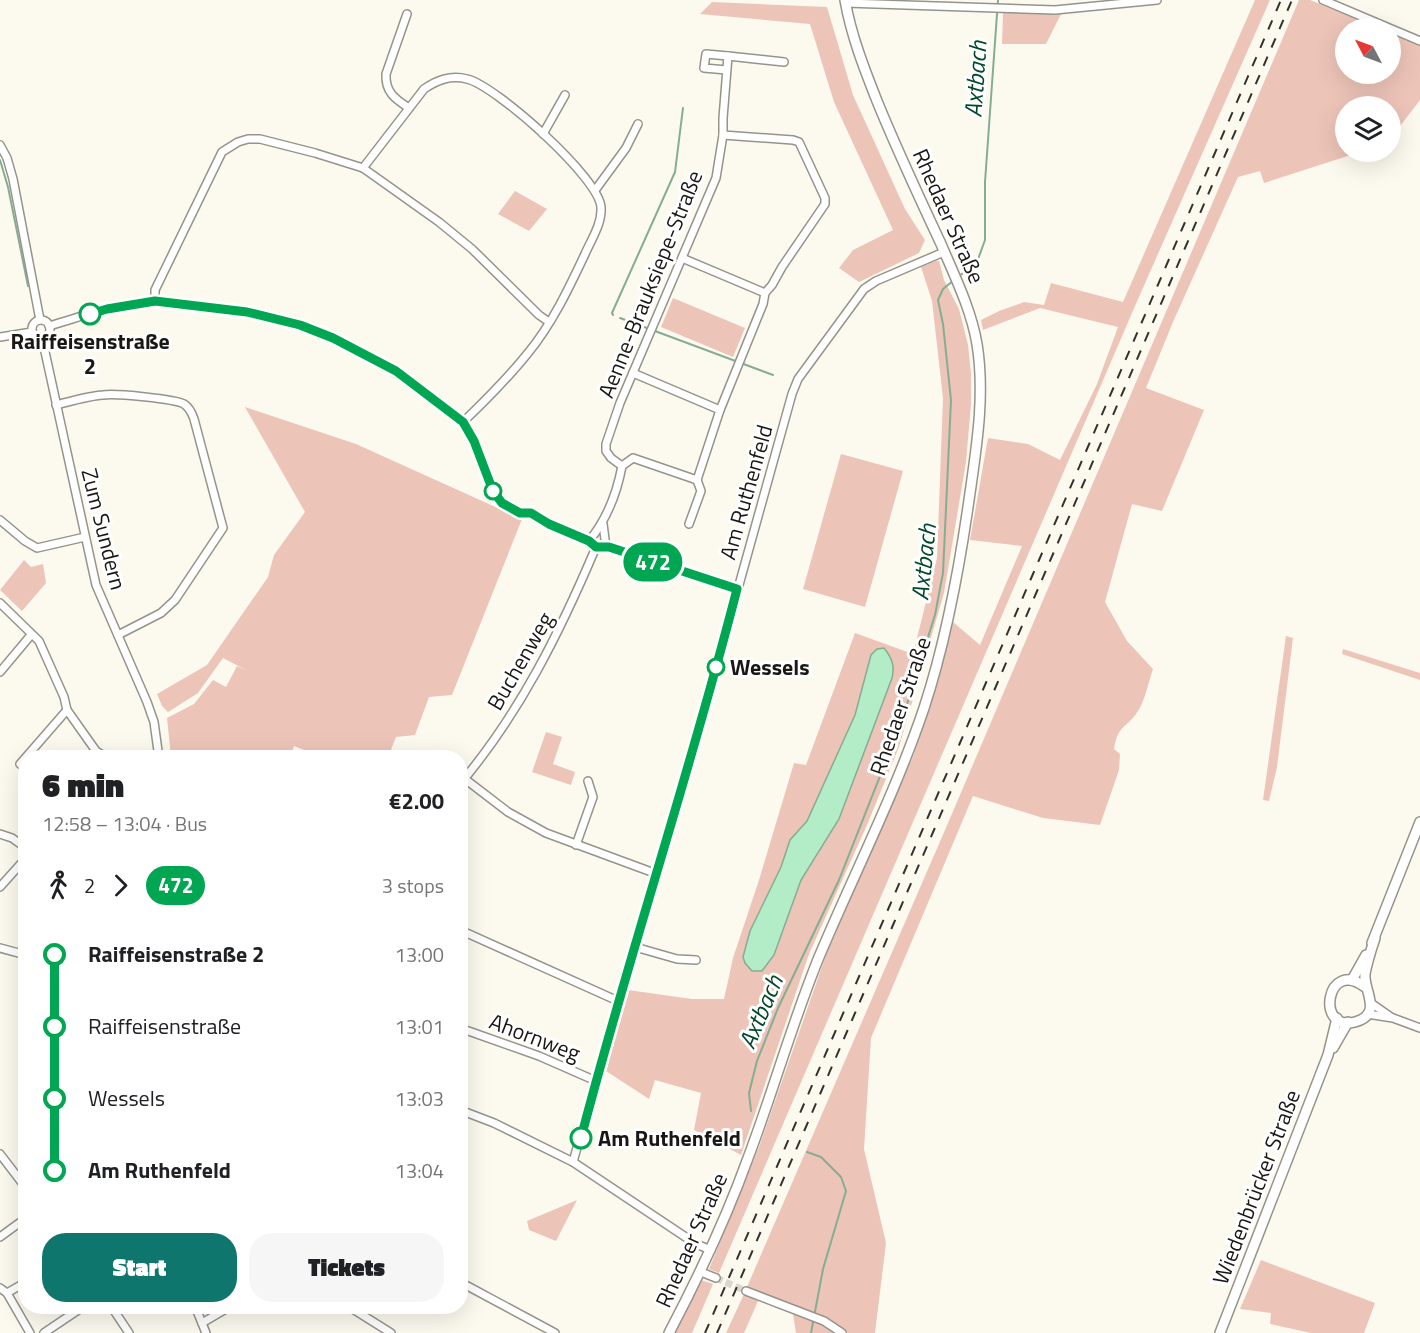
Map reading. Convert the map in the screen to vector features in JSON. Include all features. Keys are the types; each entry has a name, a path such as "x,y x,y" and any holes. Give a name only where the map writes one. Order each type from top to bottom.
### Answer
{"street":[{"name":"Rhedaer Straße","path":"669,1333 711,1250 753,1145 819,959 908,752 925,705 962,556 981,403 977,343 952,268 866,73 851,31 845,1 1055,10 1157,0"},
{"path":"1323,0 1420,41"},
{"path":"407,14 385,83 388,91 397,101 409,108"},
{"path":"727,70 704,68 706,54 784,62"},
{"name":"Aenne-Brauksiepe-Straße","path":"622,466 610,458 606,451 606,444 633,373 716,178 723,135 728,56"},
{"path":"363,168 424,89 435,81 448,78 469,79 494,93 543,134 596,189 602,204 599,222 549,322 530,351 463,422"},
{"path":"543,134 565,95"},
{"path":"596,189 626,148 638,123"},
{"path":"689,524 701,491 697,480 720,410 764,304 765,293 824,209 825,198 799,142 723,135"},
{"path":"155,301 155,290 222,152 248,139 260,139 363,168 439,222 549,322"},
{"path":"0,145 14,179 40,320"},
{"name":"Am Ruthenfeld","path":"573,1162 798,379 864,289 876,281 944,252"},
{"path":"682,258 765,293"},
{"path":"49,326 107,309 155,301 247,312 300,325 333,338 396,371 463,422 474,441 493,491 502,503 520,513 531,513 549,524 589,541 596,547 606,547 737,589"},
{"path":"40,320 49,326 49,331 42,338 34,336 32,332 35,322 40,320"},
{"path":"0,337 32,332"},
{"name":"Zum Sundern","path":"42,338 96,585 154,722 158,750"},
{"path":"633,373 720,410"},
{"path":"56,405 105,394 150,398 184,404 191,410 194,419 223,528 175,600 161,613 118,635"},
{"path":"589,541 603,524 619,481 622,466 633,458 697,480"},
{"path":"0,520 37,548 84,537"},
{"path":"603,524 606,547"},
{"name":"Buchenweg","path":"468,775 494,741 545,658 568,614 596,547"},
{"path":"0,603 39,641 64,697 67,710 91,750"},
{"path":"0,672 31,635"},
{"path":"32,750 67,710"},
{"path":"576,845 593,797 588,781"},
{"path":"468,785 524,822 576,845 657,874"},
{"path":"1352,980 1374,938 1420,822"},
{"path":"0,834 18,842"},
{"path":"0,887 18,867"},
{"path":"468,934 618,1001"},
{"path":"1365,987 1365,976 1374,938"},
{"path":"635,946 677,959 696,960"},
{"path":"0,948 18,953"},
{"path":"1352,980 1365,987 1369,991 1371,1003 1367,1014 1357,1022 1337,1018 1329,1007 1330,993 1340,983 1352,980"},
{"path":"1371,1003 1393,1018"},
{"path":"1367,1014 1393,1018 1420,1028"},
{"path":"1329,1055 1337,1018"},
{"path":"1329,1055 1348,1022"},
{"name":"Ahornweg","path":"468,1031 539,1056 596,1081"},
{"name":"Wiedenbrücker Straße","path":"1220,1333 1329,1055"},
{"path":"468,1113 494,1123 573,1162 696,1244 711,1250"},
{"path":"1,1158 18,1178"},
{"path":"0,1237 18,1224"},
{"path":"701,1272 716,1278"},
{"path":"468,1286 555,1333"},
{"path":"7,1293 18,1287"},
{"path":"0,1288 7,1293 18,1312"},
{"path":"746,1291 824,1322 842,1333"},
{"path":"19,1314 30,1333"},
{"path":"44,1333 72,1314"},
{"path":"116,1314 129,1333"},
{"path":"198,1314 206,1333"},
{"path":"202,1323 217,1314"},
{"path":"361,1314 391,1333"}],"shaded area":[{"path":"1255,0 1270,0 1135,306 719,1273 709,1269 759,1147 825,958 914,754 953,622 980,645 1022,546 970,540 988,438 1028,444 1060,460 1097,384 1118,327 1040,308 983,330 981,320 1024,302 1044,305 1051,283 1123,302"},
{"path":"1299,0 1310,0 1354,18 1335,18 1335,84 1401,84 1401,37 1420,45 1420,100 1401,125 1401,96 1335,96 1335,160 1264,183 1260,171 1238,177 1173,322 1146,388 1204,410 1162,511 1132,504 1105,602 1127,641 1153,669 1144,698 1136,714 1122,728 1118,736 1114,749 1120,754 1119,770 1100,825 1043,818 973,796 871,1038 864,1149 886,1243 875,1333 848,1333 827,1319 747,1287 948,823"},
{"path":"712,2 827,7 853,95 905,209 925,240 919,253 859,282 839,268 853,250 893,230 834,102 810,24 700,14"},
{"path":"1003,12 1061,14 1046,44 1002,44"},
{"path":"515,191 547,209 529,231 498,214"},
{"path":"939,261 944,280 959,309 968,345 971,373 966,462 944,593 899,747 809,954 741,1155 694,1130 701,1093 655,1080 649,1099 606,1071 628,990 692,999 724,999 733,958 794,763 806,765 855,633 913,654 937,558 943,398 932,301 921,267"},
{"path":"673,298 745,328 733,357 661,327"},
{"path":"245,407 356,444 522,519 452,695 429,697 415,735 396,737 391,750 305,750 294,746 293,750 170,750 167,718 194,704 213,680 226,687 237,666 248,671 223,658 198,693 168,712 162,706 157,694 207,665 268,577 274,555 305,512"},
{"path":"841,454 903,471 865,607 803,589"},
{"path":"24,560 31,567 43,564 46,583 22,611 0,590"},
{"path":"1286,636 1293,638 1277,767 1269,801 1263,800"},
{"path":"884,648 892,662 892,678 839,819 801,880 774,955 762,971 752,971 743,957 750,931 781,867 790,840 807,821 855,715 871,655 877,649"},
{"path":"1343,649 1420,673 1420,680 1342,654"},
{"path":"546,732 562,737 553,764 575,772 571,785 532,772"},
{"path":"577,1200 556,1241 529,1230 527,1221"},
{"path":"1261,1260 1375,1303 1364,1333 1311,1333 1270,1324 1271,1313 1240,1309"},
{"path":"701,1280 713,1284 692,1333 673,1333"},
{"path":"744,1294 758,1301 744,1333 726,1333"},
{"path":"793,1314 823,1325 835,1333 796,1333"}],"waterway":[{"name":"Axtbach","path":"958,277 977,262 985,240 985,182 998,0"},
{"path":"613,315 675,172 683,108"},
{"path":"0,160 8,187 28,286"},
{"name":"Axtbach","path":"751,1111 749,1093 757,1061 778,1008 839,880 901,723 935,615 943,573 951,400 943,324 938,300 943,289 954,280"},
{"path":"620,318 773,375"},
{"name":"Axtbach","path":"807,1152 821,1157 841,1177 846,1191 823,1269 811,1333"}],"tunnel":[{"path":"716,1278 746,1291"}],"railway":[{"path":"705,1333 1281,0"},
{"path":"717,1333 1292,0"}],"bus line":[{"name":"472","path":"90,314 155,301 272,317 333,338 396,371 463,422 474,441 493,491 505,506 520,513 531,513 549,524 589,541 596,547 609,547 737,589 618,1001 581,1138"}],"place":[{"name":"Raiffeisenstraße 2","path":"90,314"},
{"name":"Wessels","path":"716,667"},
{"name":"Am Ruthenfeld","path":"581,1138"}]}
